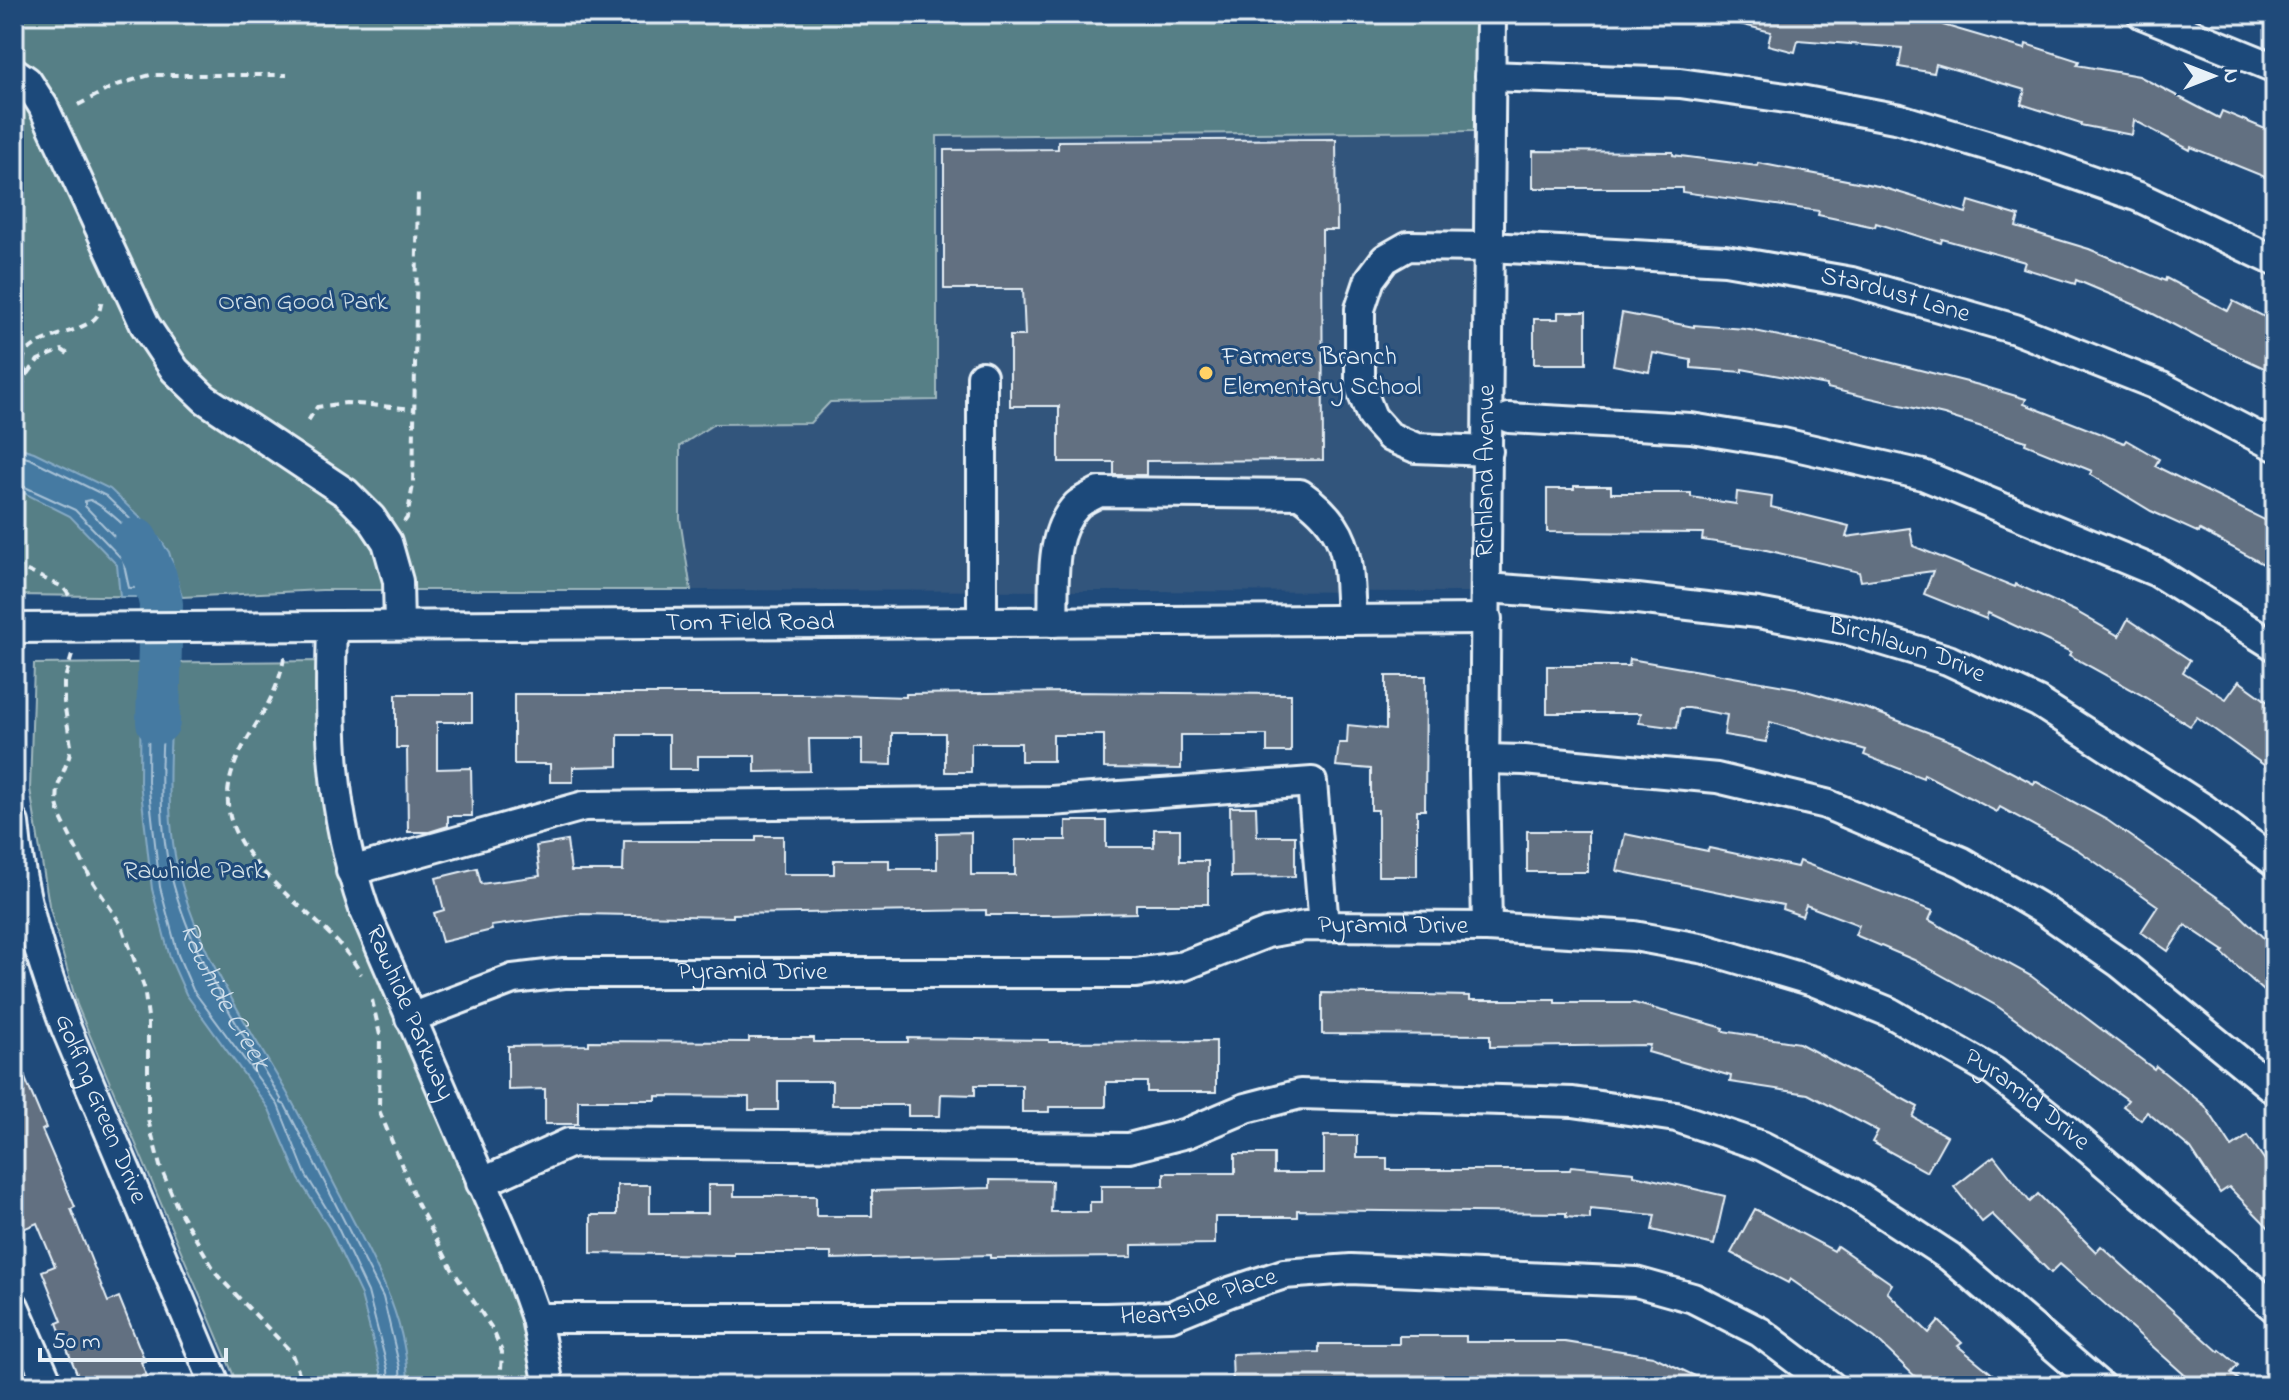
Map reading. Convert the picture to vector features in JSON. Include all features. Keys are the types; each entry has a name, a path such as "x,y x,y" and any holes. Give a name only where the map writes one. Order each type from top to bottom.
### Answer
{"street":[{"name":"Richland Avenue","path":"1487,927 1485,759 1491,14"},
{"path":"2142,14 2275,68"},
{"path":"14,72 27,81 43,106 145,325 175,370 205,399 346,493 371,518 387,542 398,581 399,625"},
{"path":"1490,76 1680,83 1800,100 1900,119 2019,155 2139,197 2275,261"},
{"name":"Stardust Lane","path":"1488,451 1416,448 1390,437 1372,417 1360,387 1360,309 1370,279 1385,259 1408,246 1489,247 1725,260 1852,282 2015,329 2162,387 2275,446"},
{"path":"982,376 982,622"},
{"path":"1509,418 1691,428 1783,443 1923,475 2157,572 2275,646"},
{"path":"1053,622 1061,527 1077,504 1099,492 1300,494 1323,511 1339,533 1348,561 1351,620"},
{"name":"Birchlawn Drive","path":"1487,588 1637,599 1758,613 1849,630 1948,660 2038,702 2203,808 2275,862"},
{"name":"Tom Field Road","path":"14,628 1487,619"},
{"name":"Rawhide Parkway","path":"332,626 330,729 333,777 340,827 351,871 410,1018 514,1256 536,1318 549,1386"},
{"path":"1485,759 1717,778 1826,804 1962,862 2045,911 2120,963 2275,1090"},
{"path":"351,871 584,806 1051,801 1312,782 1324,926"},
{"name":"Golfing Green Drive","path":"14,823 28,904 46,974 216,1386"},
{"name":"Pyramid Drive","path":"410,1018 513,979 564,973 1136,973 1183,966 1267,933 1305,926 1487,927 1634,936 1705,949 1813,981 1889,1012 1994,1072 2275,1308"},
{"path":"481,1183 569,1143 1129,1148 1187,1133 1246,1108 1300,1094 1573,1102 1676,1117 1762,1146 1849,1191 1950,1257 2100,1386"},
{"name":"Heartside Place","path":"536,1318 1171,1316 1284,1274 1351,1269 1522,1276 1636,1282 1693,1298 1760,1332 1831,1386"},
{"path":"14,1306 49,1386"}],"path":[{"path":"78,105 114,86 150,75 287,75"},
{"path":"387,542 407,518 413,485 418,190"},
{"path":"27,375 23,361 34,345 90,323 99,314 102,298"},
{"path":"14,401 38,360 62,350 71,356"},
{"path":"308,421 317,407 346,403 414,409"},
{"path":"14,565 63,587 72,599"},
{"path":"72,652 64,682 71,746 58,786 57,804 91,879 122,926 144,987 148,1017 148,1120 160,1166 178,1209 218,1276 291,1352 304,1386"},
{"path":"284,657 282,677 273,699 232,771 228,789 231,815 243,849 279,887 338,940 364,979"},
{"path":"371,992 380,1035 379,1098 383,1120 417,1203 442,1251 493,1330 502,1352 500,1384 466,1386"}],"shaded area":[{"name":"Farmers Branch Elementary School","path":"1475,131 1473,592 691,590 680,519 680,447 714,424 810,423 830,402 937,400 937,136"},
{"path":"14,1334 35,1386 14,1386"}],"green space":[{"name":"Oran Good Park","path":"14,14 1478,14 1475,131 937,136 937,400 830,402 810,423 714,424 680,446 680,519 691,590 322,590 182,597 14,595"},
{"name":"Rawhide Park","path":"324,661 328,793 531,1317 542,1386 238,1386 77,1005 49,905 30,789 34,664"}],"water":[{"path":"14,446 34,452 110,489 151,528 169,552 182,597 120,597 117,565 70,516 14,488"},
{"name":"Rawhide Creek","path":"141,663 177,663 170,741 171,824 179,874 198,932 225,986 293,1104 376,1266 402,1336 408,1386 381,1386 381,1372 361,1295 329,1228 299,1179 269,1109 186,994 170,958 152,889 140,782"}],"building":[{"path":"1728,14 1922,14 1944,18 1943,25 2025,49 2026,44 2079,61 2077,65 2139,76 2219,118 2222,111 2275,133 2275,181 2191,147 2190,150 2134,120 2132,135 2080,125 2021,104 2025,90 1936,64 1934,73 1899,67 1902,48 1798,40 1795,52 1768,45 1771,32 1728,21"},
{"path":"1336,139 1337,230 1322,230 1323,460 1146,461 1146,475 1114,475 1114,462 1059,462 1059,406 1010,406 1010,336 1025,336 1023,289 944,289 944,150 1058,149 1058,141"},
{"path":"1533,151 1673,152 1673,155 1757,166 1758,163 1878,186 1966,213 1969,201 2019,216 2016,227 2089,249 2165,281 2166,278 2228,311 2233,301 2275,322 2275,373 2140,307 2076,280 2075,284 2023,268 2025,262 1942,239 1941,243 1876,223 1875,227 1818,215 1819,211 1682,192 1682,188 1533,188"},
{"path":"1558,312 1586,312 1586,364 1534,364 1534,319 1558,319"},
{"path":"1622,313 1694,327 1745,329 1818,344 2026,399 2024,404 2124,443 2126,440 2159,459 2155,466 2275,525 2275,541 2263,564 2200,530 2199,533 2151,511 2090,474 2092,471 2025,444 2026,441 1944,415 1827,388 1827,385 1742,369 1742,372 1691,368 1691,360 1653,353 1649,372 1613,365"},
{"path":"1574,486 1611,486 1611,493 1691,493 1691,497 1736,504 1737,492 1772,497 1771,507 1849,526 1846,537 1910,528 1913,546 2015,587 2016,584 2075,611 2119,636 2128,619 2190,660 2183,672 2226,699 2239,681 2275,707 2275,773 2197,717 2190,726 2069,655 2071,652 1988,613 1986,619 1924,594 1933,571 1861,581 1859,572 1762,549 1702,540 1703,533 1547,532 1547,489 1574,489"},
{"path":"1630,659 1796,688 1868,709 1958,744 2034,784 2035,781 2107,820 2234,909 2275,949 2275,1001 2222,953 2224,951 2185,925 2168,951 2141,932 2158,906 2078,850 2000,807 1997,812 1924,774 1923,778 1864,755 1866,750 1770,722 1766,742 1724,735 1727,715 1689,708 1680,708 1677,728 1639,723 1641,713 1547,713 1547,666 1629,666"},
{"path":"1386,676 1426,676 1425,810 1417,810 1417,876 1378,876 1378,810 1371,810 1371,769 1336,766 1339,743 1347,743 1348,725 1386,729"},
{"path":"396,694 472,694 472,722 437,722 437,769 471,768 472,816 448,816 448,826 429,832 408,832 407,748 396,748"},
{"path":"514,694 906,697 906,694 1291,694 1291,752 1267,752 1267,735 1181,735 1181,769 1104,768 1104,735 1053,735 1053,761 1021,761 1021,743 971,743 971,772 945,772 945,733 892,733 892,765 862,764 862,739 809,739 810,771 755,772 755,756 698,756 698,769 669,769 669,735 618,735 618,766 573,767 573,782 550,782 550,764 514,764"},
{"path":"1230,807 1256,807 1257,836 1295,836 1295,876 1231,877"},
{"path":"1066,821 1106,821 1106,847 1154,847 1154,829 1180,829 1180,861 1208,861 1208,904 1136,904 1136,913 1052,915 986,915 986,910 733,914 733,917 581,914 491,926 492,930 442,942 434,913 444,910 436,878 477,868 481,884 540,876 536,846 567,841 571,871 623,871 624,841 756,841 756,836 783,836 783,874 834,874 834,860 889,860 889,869 937,869 937,833 971,832 971,875 1015,875 1015,840 1066,840"},
{"path":"1527,831 1588,831 1588,872 1527,872"},
{"path":"1625,834 1797,867 1799,861 1933,911 1929,920 2031,976 2154,1069 2156,1066 2205,1106 2232,1147 2248,1136 2275,1175 2275,1234 2229,1187 2220,1193 2191,1149 2147,1112 2141,1120 2123,1106 2128,1100 1997,1006 1914,960 1855,935 1859,925 1806,905 1802,916 1782,909 1783,905 1617,871"},
{"path":"1322,993 1470,996 1470,1000 1555,1000 1555,1003 1634,1003 1724,1028 1723,1031 1799,1043 1918,1107 1913,1117 1947,1136 1927,1172 1872,1142 1878,1131 1808,1094 1730,1082 1731,1076 1648,1052 1650,1045 1490,1047 1490,1035 1322,1034"},
{"path":"749,1038 814,1038 814,1042 908,1042 908,1038 1049,1042 1216,1041 1216,1092 1147,1092 1147,1082 1106,1082 1106,1107 1049,1107 1049,1112 1022,1112 1022,1085 975,1085 975,1095 941,1094 940,1116 908,1116 908,1105 832,1105 832,1081 778,1081 778,1110 749,1110 749,1097 656,1096 656,1100 578,1100 578,1124 545,1124 545,1089 508,1090 508,1046 589,1045 589,1041 749,1042"},
{"path":"14,1052 46,1128 42,1130 75,1207 71,1209 108,1302 119,1297 145,1361 141,1362 151,1386 82,1386 57,1323 62,1321 42,1271 55,1266 37,1223 21,1230 14,1213"},
{"path":"1324,1136 1357,1136 1357,1158 1387,1158 1387,1170 1570,1170 1571,1166 1634,1172 1634,1175 1725,1196 1714,1245 1652,1230 1655,1215 1590,1209 1590,1219 1566,1217 1566,1213 1297,1210 1297,1217 1215,1217 1215,1244 1132,1245 1132,1257 990,1258 990,1255 831,1259 831,1253 591,1253 591,1215 617,1215 617,1185 650,1185 650,1213 708,1213 708,1185 734,1185 734,1196 816,1196 816,1216 872,1216 872,1191 990,1188 990,1180 1052,1181 1051,1212 1090,1212 1090,1202 1101,1202 1101,1186 1164,1186 1164,1173 1235,1173 1235,1154 1274,1154 1274,1173 1324,1173"},
{"path":"1994,1156 2030,1202 2038,1194 2096,1252 2101,1246 2219,1352 2238,1365 2231,1373 2246,1386 2197,1386 2060,1264 2051,1273 1992,1214 1982,1222 1954,1187"},
{"path":"1755,1209 1834,1251 1837,1246 1892,1284 1887,1292 1929,1333 1939,1321 1962,1343 1958,1346 2007,1386 1925,1386 1875,1338 1790,1279 1788,1283 1731,1253"},
{"path":"1399,1336 1466,1336 1466,1342 1565,1342 1653,1356 1716,1386 1383,1380 1383,1386 1233,1386 1232,1354 1319,1352 1319,1344 1399,1344"}],"waterway":[{"name":"Rawhide Creek","path":"136,540 155,577 161,604 158,722"}],"place":[{"name":"Farmers Branch Elementary School","path":"1206,373"}]}
